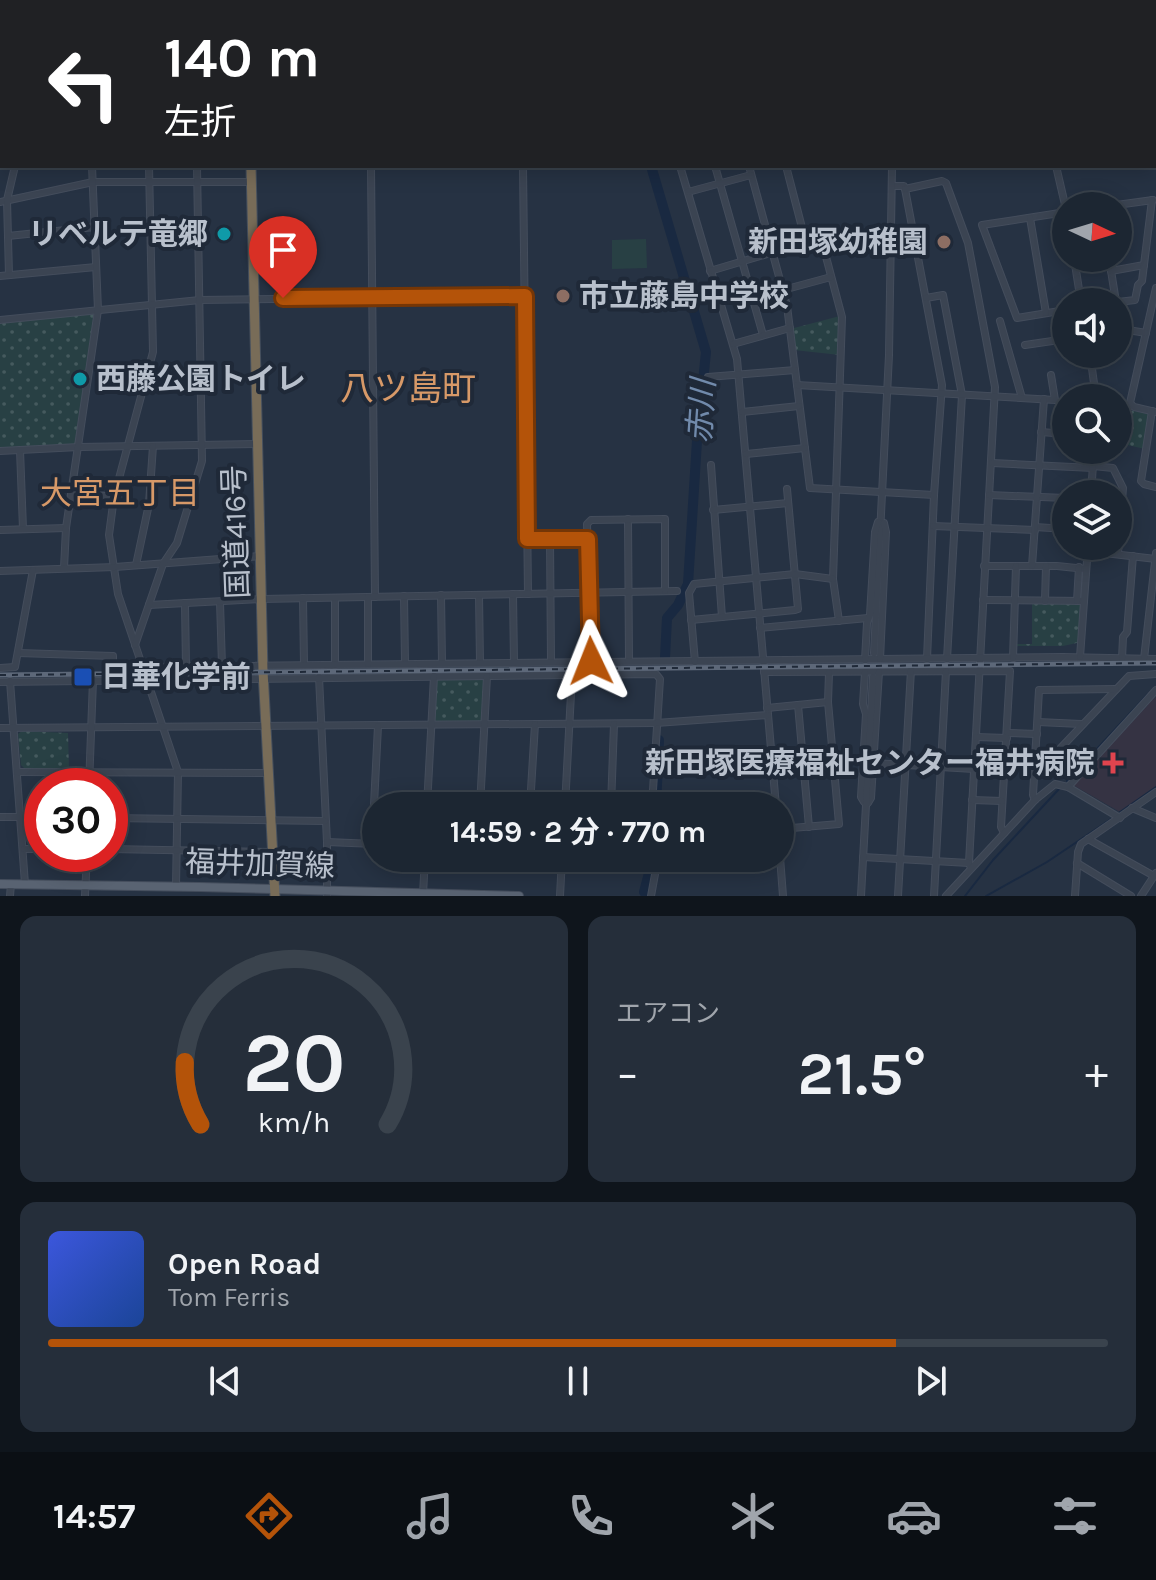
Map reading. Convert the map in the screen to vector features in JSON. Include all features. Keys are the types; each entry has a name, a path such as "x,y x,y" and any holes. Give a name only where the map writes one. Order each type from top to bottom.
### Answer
{"highway":[{"name":"国道416号","path":"251,168 263,666 275,892"}],"main road":[{"name":"福井加賀線","path":"0,884 134,886 163,891 176,886 201,891 519,896"}],"street":[{"path":"9,275 3,201 14,168"},
{"path":"64,568 66,528 98,310 92,168"},
{"path":"149,168 153,352 114,497 109,535 118,594 178,772 176,886"},
{"path":"135,645 163,564 177,543 202,461 197,168"},
{"path":"368,664 373,297 371,168"},
{"path":"523,168 528,594"},
{"path":"681,168 737,359 775,792"},
{"path":"716,168 763,335"},
{"path":"749,168 783,290 810,488 934,495"},
{"path":"787,168 806,243"},
{"path":"877,656 888,390 892,168"},
{"path":"1056,168 1062,192"},
{"path":"688,192 751,175"},
{"path":"905,189 942,181 946,183 968,243 995,387 970,865"},
{"path":"3,201 93,182 252,182"},
{"path":"892,186 904,186 905,189 942,385 927,659"},
{"path":"1132,202 1154,199 1152,230 1142,281 1135,300 1132,300"},
{"path":"1052,214 982,225 1017,318 1052,312"},
{"path":"1030,218 1046,313"},
{"path":"8,236 95,227"},
{"path":"710,271 821,238 842,317 833,579 839,621"},
{"path":"1132,267 1144,265"},
{"path":"0,276 96,267"},
{"path":"783,290 831,277"},
{"path":"1142,281 1156,286 1130,403 1134,407 1154,411 1141,481 1156,487"},
{"path":"926,298 943,295 962,395 947,659"},
{"path":"0,320 200,300 525,296"},
{"path":"1000,321 1022,398"},
{"path":"733,344 790,328"},
{"path":"1132,331 1146,333"},
{"path":"1025,345 1052,341"},
{"path":"708,377 795,370"},
{"path":"797,385 1055,400 1051,375"},
{"path":"1032,566 1044,399"},
{"path":"742,412 799,406"},
{"path":"1041,432 1052,433"},
{"path":"0,451 257,444"},
{"path":"136,565 149,504 153,446"},
{"path":"746,454 805,448"},
{"path":"20,450 23,529"},
{"path":"992,463 1113,468 1119,480"},
{"path":"1092,480 1093,464"},
{"path":"711,465 722,617"},
{"path":"691,620 798,609 787,489"},
{"path":"71,492 114,497"},
{"path":"989,495 1052,498"},
{"path":"713,510 788,503"},
{"path":"865,660 875,532 882,511"},
{"path":"628,519 629,661"},
{"path":"591,661 587,524 591,520 665,519 665,591"},
{"path":"933,526 1052,529"},
{"path":"0,530 66,528"},
{"path":"527,539 588,539"},
{"path":"550,539 551,662"},
{"path":"0,571 115,567 261,556"},
{"path":"1122,659 1133,556 1156,557 1144,659"},
{"path":"1080,657 1085,560"},
{"path":"984,566 1082,568"},
{"path":"1013,658 1016,566"},
{"path":"1045,601 1046,566"},
{"path":"0,668 15,667 33,570"},
{"path":"695,662 689,593 694,584 795,574 833,579"},
{"path":"149,605 262,599 677,591"},
{"path":"513,594 514,663"},
{"path":"441,595 442,663"},
{"path":"479,595 480,663"},
{"path":"404,596 405,664"},
{"path":"303,598 304,665"},
{"path":"335,598 335,665"},
{"path":"983,600 1081,601"},
{"path":"220,602 222,666"},
{"path":"185,603 186,667"},
{"path":"760,628 868,618"},
{"path":"18,653 113,656 113,667 865,660 877,656 927,659 1156,659"},
{"path":"764,672 876,674 911,670 1010,671 1001,827 1004,833"},
{"path":"898,896 911,670"},
{"path":"934,896 946,671"},
{"path":"865,672 861,797 866,806"},
{"path":"794,828 839,824 828,702 829,673"},
{"path":"0,682 656,674 660,679 653,792"},
{"path":"866,806 871,798 876,674"},
{"path":"861,896 876,674"},
{"path":"1035,775 1129,676 1156,674"},
{"path":"566,792 572,675"},
{"path":"428,792 434,676"},
{"path":"481,792 487,676"},
{"path":"319,677 328,893"},
{"path":"90,768 93,680"},
{"path":"10,681 24,849"},
{"path":"1035,800 1039,690 1116,689"},
{"path":"1068,787 1156,690"},
{"path":"0,728 656,723 828,702"},
{"path":"798,705 809,827"},
{"path":"1038,722 1081,724"},
{"path":"531,792 535,724"},
{"path":"612,792 614,724"},
{"path":"376,792 378,726"},
{"path":"976,737 1037,734"},
{"path":"873,763 974,769"},
{"path":"17,772 24,772"},
{"path":"128,772 269,773"},
{"path":"946,896 970,865 1055,784 1068,787 1120,818"},
{"path":"1077,895 1079,848 1156,792"},
{"path":"972,800 1002,801"},
{"path":"1132,808 1156,818"},
{"path":"0,817 21,817"},
{"path":"128,818 325,821"},
{"path":"1088,839 1155,875 1141,896"},
{"path":"327,842 362,843"},
{"path":"128,849 273,852"},
{"path":"863,857 970,865"},
{"path":"1077,863 1131,896"},
{"path":"25,872 25,884"},
{"path":"85,896 86,872"},
{"path":"423,895 424,872"},
{"path":"560,896 561,872"},
{"path":"651,896 655,872"},
{"path":"781,872 783,896"},
{"path":"10,896 11,884"},
{"path":"134,886 134,896"}],"shaded area":[{"path":"1156,697 1156,786 1120,812 1073,785 1148,705 1147,702"}],"green space":[{"path":"646,239 647,268 612,269 612,240"},
{"path":"94,313 79,444 0,448 0,323"},
{"path":"840,316 840,355 794,350 794,328"},
{"path":"1132,411 1148,414 1145,449 1132,446"},
{"path":"1032,600 1084,601 1081,642 1063,646 1015,646 1032,644"},
{"path":"434,676 487,676 484,725 432,725"},
{"path":"22,731 68,733 69,768 24,768 21,765 18,734"}],"waterway":[{"name":"赤川","path":"652,168 706,352 688,584 678,605 667,618 665,658"},
{"path":"1067,781 1148,694"},
{"name":"赤川","path":"657,792 659,740"},
{"path":"1120,812 1156,787"},
{"path":"965,896 993,860 1059,789"},
{"path":"986,896 1047,862 1111,819"},
{"name":"赤川","path":"644,892 649,872"}],"railway":[{"path":"0,675 1156,663"}],"place":[{"name":"リベルテ竜郷","path":"224,234"},
{"name":"新田塚幼稚園","path":"944,242"},
{"name":"市立藤島中学校","path":"563,296"},
{"name":"西藤公園トイレ","path":"80,379"},
{"name":"日華化学前","path":"83,677"},
{"name":"新田塚医療福祉センター福井病院","path":"1113,763"}],"district":[{"name":"八ツ島町","path":"408,388"},
{"name":"大宮五丁目","path":"120,493"}],"route":[{"path":"283,298 525,296 527,539 588,539 591,661"}]}
